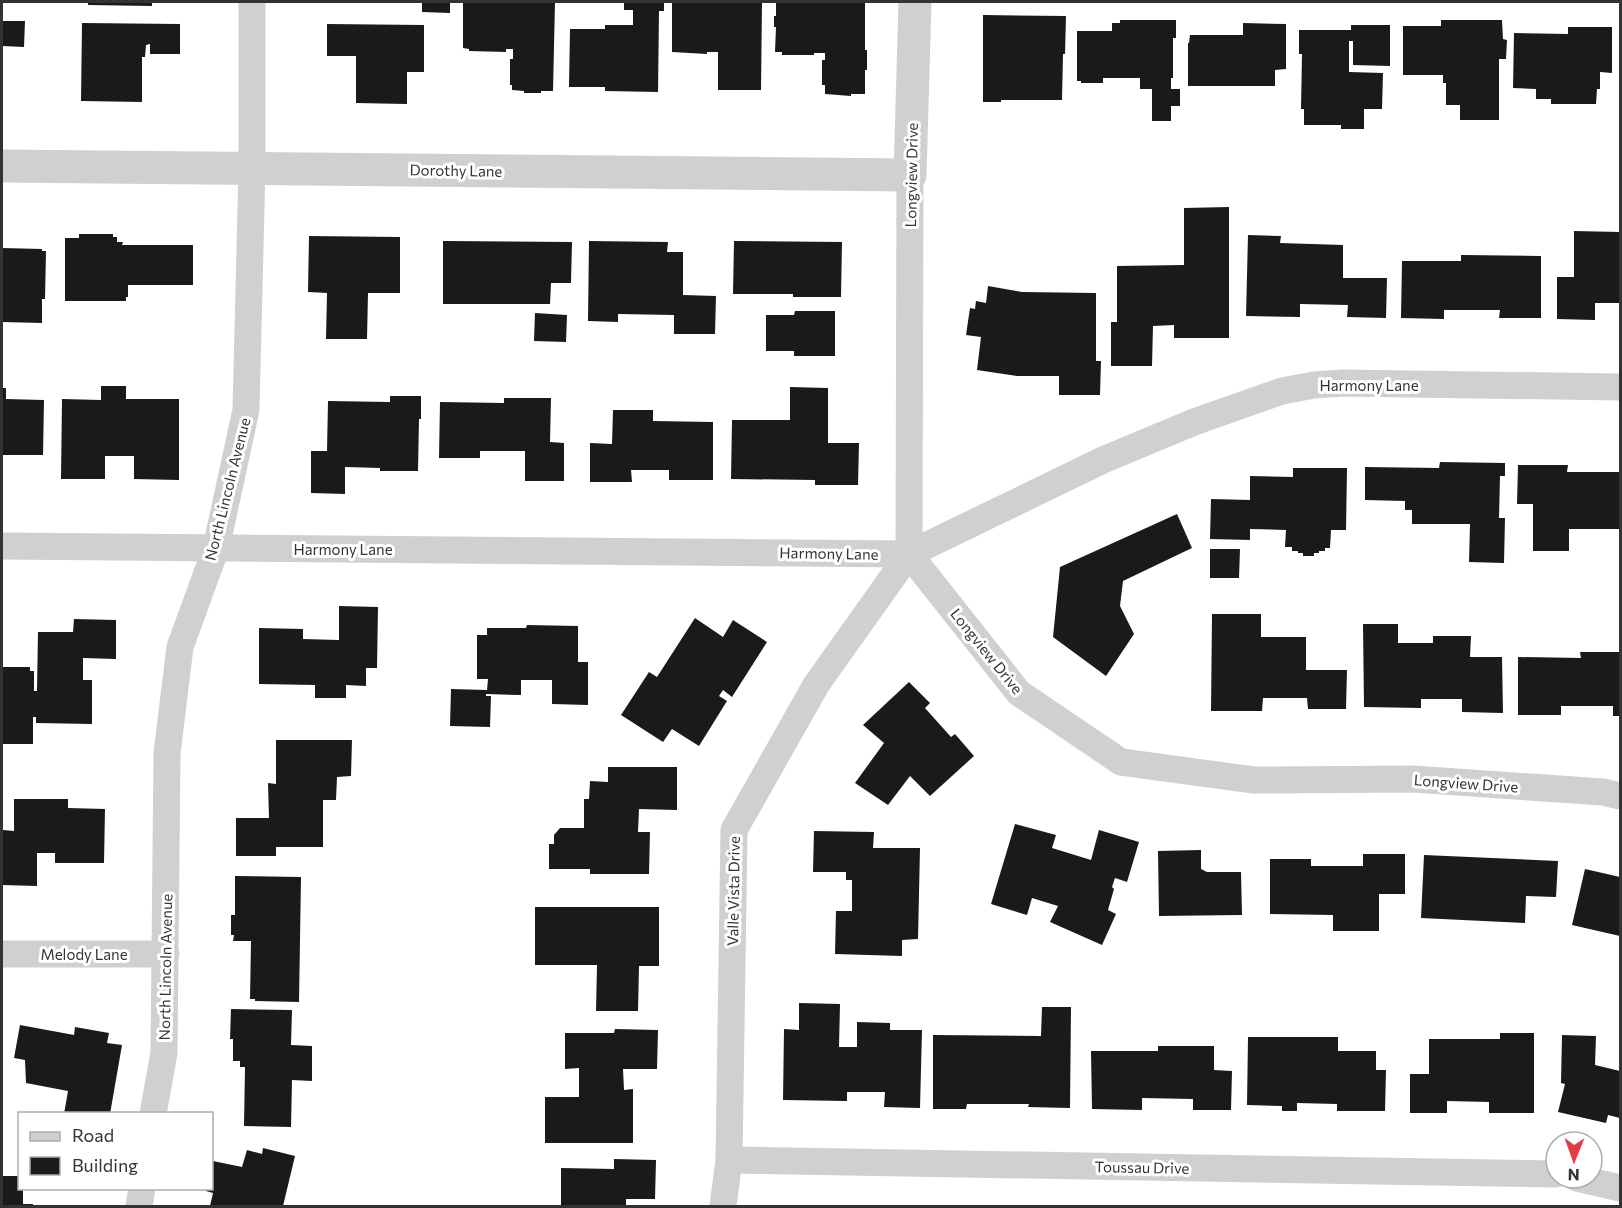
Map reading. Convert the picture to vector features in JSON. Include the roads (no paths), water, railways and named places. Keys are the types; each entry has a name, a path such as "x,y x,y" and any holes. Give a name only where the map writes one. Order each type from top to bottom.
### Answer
{"street":[{"name":"North Lincoln Avenue","path":"153,1112 164,1053 167,753 180,647 216,548 246,410 252,168 252,2"},
{"name":"Longview Drive","path":"915,2 910,175 909,554 1018,693 1121,762 1254,780 1413,779 1603,792 1620,796"},
{"name":"Dorothy Lane","path":"2,166 910,175"},
{"name":"Harmony Lane","path":"2,546 909,554 1102,460 1194,422 1282,391 1314,385 1344,383 1620,387"},
{"name":"Valle Vista Drive","path":"723,1206 729,1160 734,830 816,685 909,554"},
{"name":"Melody Lane","path":"2,954 166,954"},
{"name":"Toussau Drive","path":"729,1160 1544,1174"},
{"path":"1604,1184 1620,1188"},
{"path":"139,1206 142,1190"}]}
